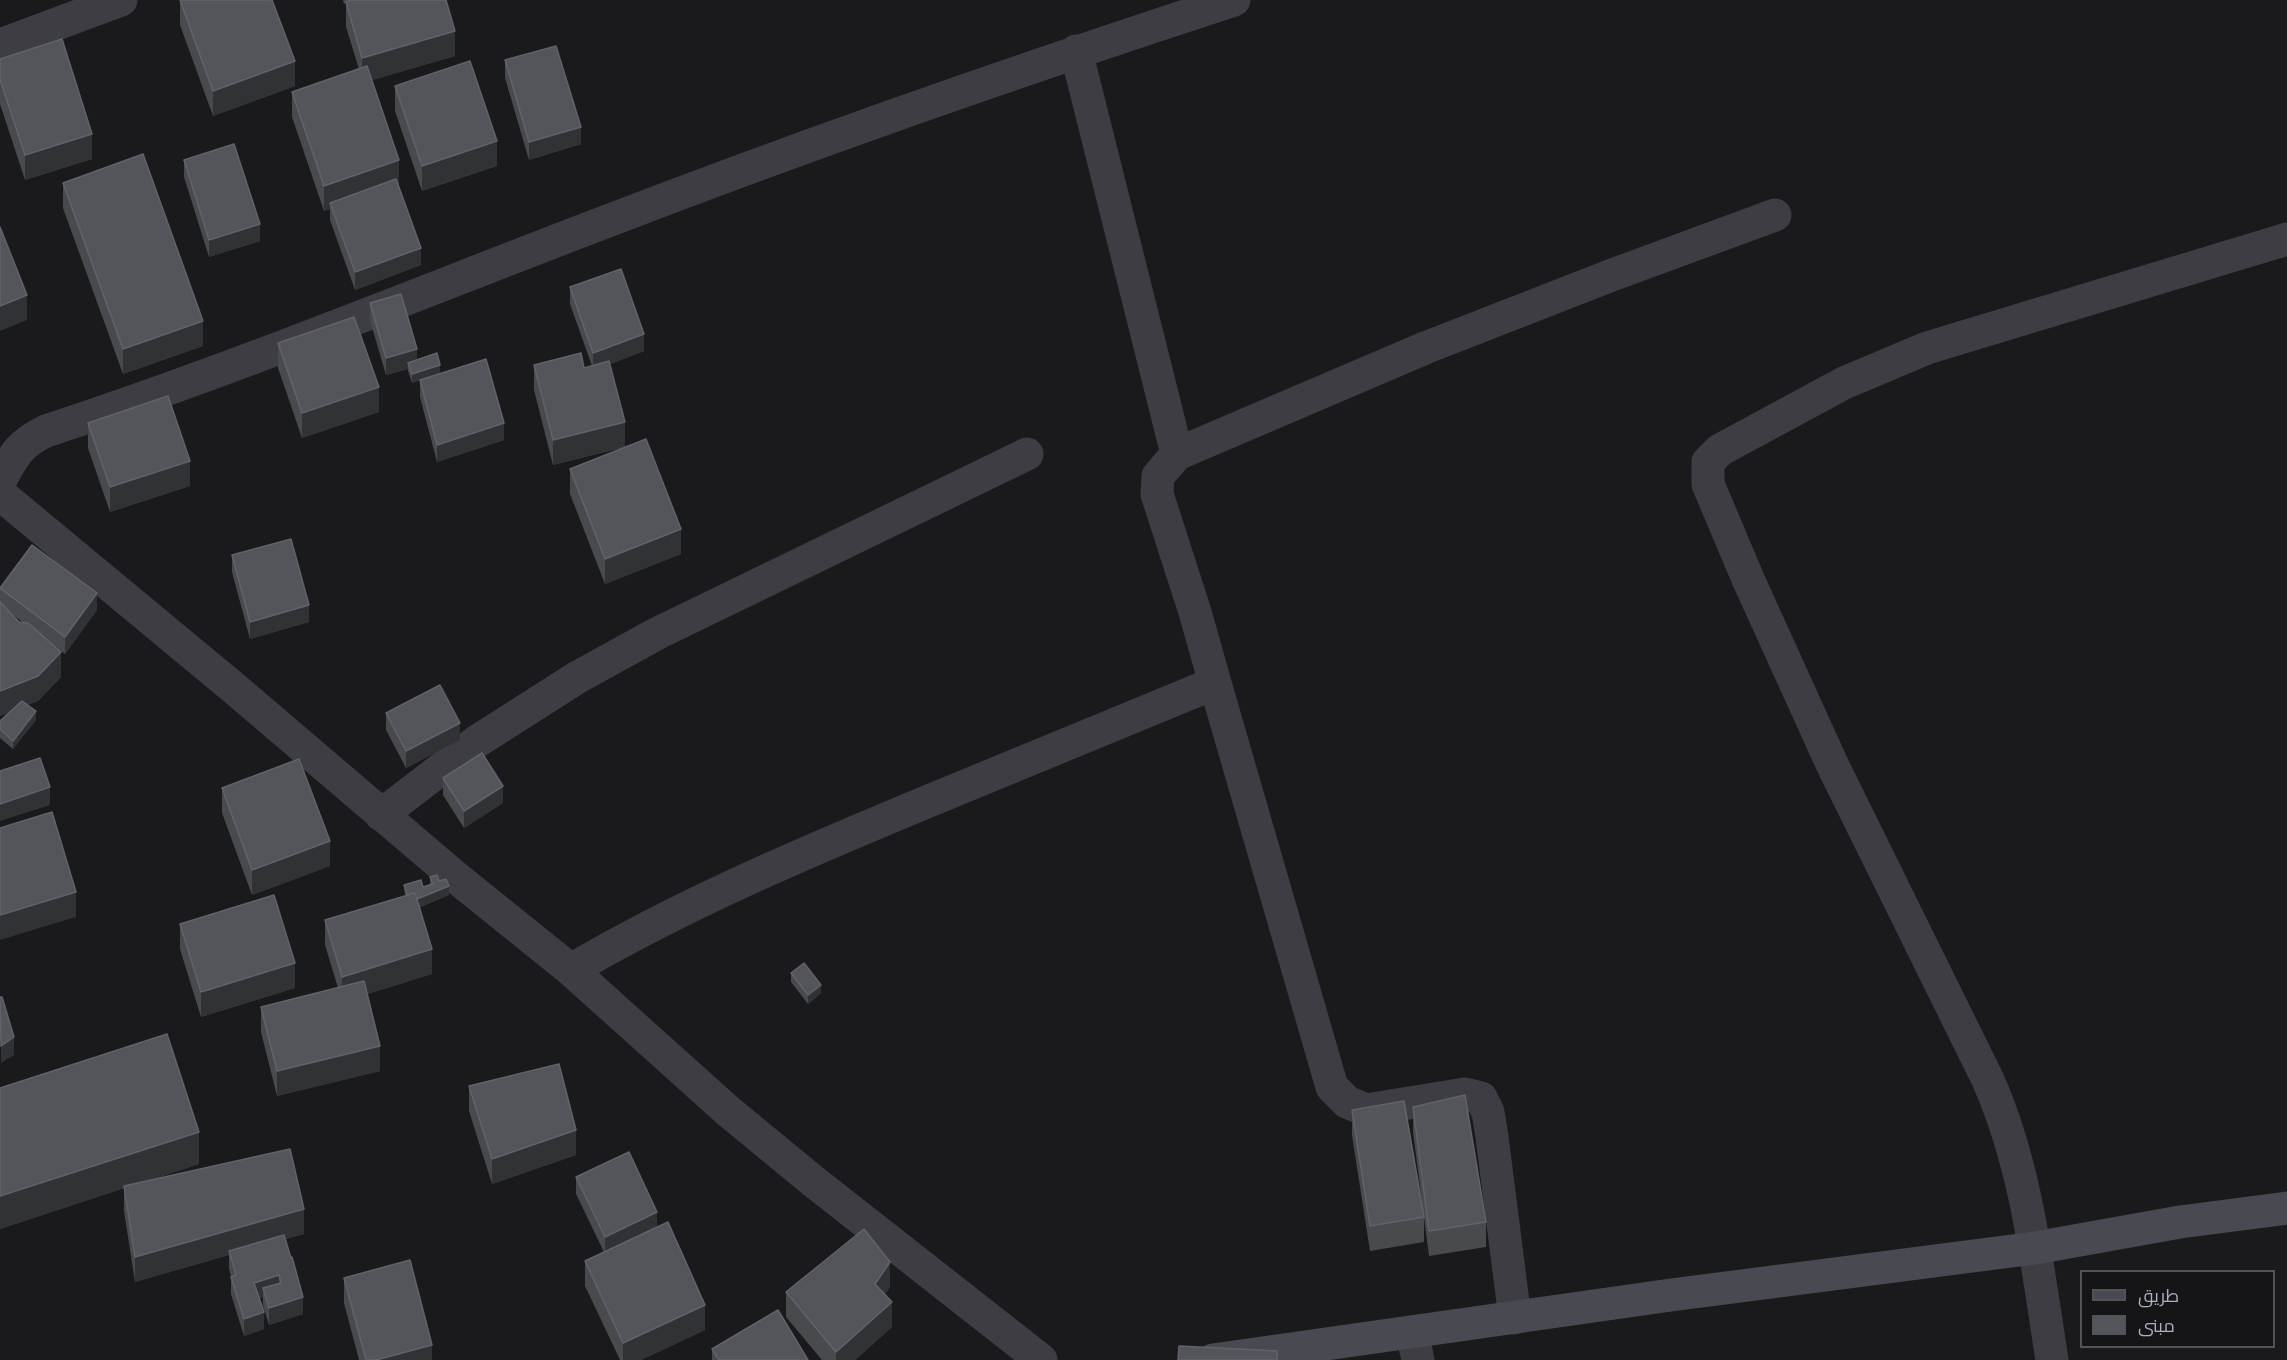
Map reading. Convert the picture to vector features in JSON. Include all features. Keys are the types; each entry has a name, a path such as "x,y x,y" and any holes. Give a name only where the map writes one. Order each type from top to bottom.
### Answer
{"main road":[{"path":"1213,1360 1415,1346 1515,1318 2035,1248 2180,1222 2287,1208"}],"street":[{"path":"0,45 120,0"},
{"path":"0,481 12,458 26,441 46,431 304,338 724,177 938,99 1233,0"},
{"path":"1076,51 1177,454"},
{"path":"1515,1318 1491,1129 1488,1112 1481,1098 1465,1094 1366,1110 1347,1102 1332,1087 1195,612 1157,494 1158,476 1177,454 1425,348 1612,274 1775,215"},
{"path":"2052,1360 2035,1248 2017,1158 2004,1116 1832,764 1748,579 1708,484 1708,462 1720,450 1844,383 1927,348 2287,239"},
{"path":"381,815 476,742 578,677 658,633 1026,454"},
{"path":"0,494 218,674 381,815 571,970 728,1111 813,1181 1041,1360"},
{"path":"571,970 612,946 699,902 819,846 1215,683"}],"building":[{"path":"180,0 272,0 295,61 213,91"},
{"path":"352,0 446,0 455,31 362,58 346,2"},
{"path":"62,39 92,134 25,155 0,79 0,59"},
{"path":"556,46 581,127 529,142 505,60"},
{"path":"470,61 497,141 422,166 395,86"},
{"path":"367,66 399,160 324,186 292,92"},
{"path":"234,144 260,224 209,240 184,160"},
{"path":"143,154 203,321 123,349 63,183"},
{"path":"396,179 421,248 355,272 330,203"},
{"path":"0,227 27,295 0,306"},
{"path":"621,269 644,334 593,353 570,287"},
{"path":"401,294 417,349 386,358 370,303"},
{"path":"354,317 379,387 302,413 278,343"},
{"path":"437,353 440,365 412,374 408,363"},
{"path":"581,353 584,368 609,361 625,422 553,440 534,365"},
{"path":"486,359 504,423 437,445 420,380"},
{"path":"168,396 190,461 110,487 88,423"},
{"path":"646,439 681,529 605,559 570,469"},
{"path":"291,539 309,605 250,622 232,555"},
{"path":"32,545 97,593 65,637 0,588"},
{"path":"0,602 19,622 28,623 61,652 38,676 0,691"},
{"path":"440,685 460,723 406,751 386,713"},
{"path":"22,701 36,711 13,741 0,729 0,721"},
{"path":"482,753 503,786 464,811 443,778"},
{"path":"40,758 50,787 0,804 0,771"},
{"path":"299,759 330,841 252,870 222,788"},
{"path":"52,812 76,892 0,915 0,828"},
{"path":"437,875 439,881 446,879 449,886 417,899 415,893 407,895 404,885 421,880 423,887 433,884 430,877"},
{"path":"415,893 432,949 342,977 325,920"},
{"path":"274,895 295,963 201,992 180,924"},
{"path":"804,963 821,985 808,995 791,973"},
{"path":"364,981 380,1046 277,1071 261,1007"},
{"path":"0,997 2,997 14,1037 1,1046"},
{"path":"167,1034 199,1132 0,1196 0,1088"},
{"path":"559,1064 576,1130 492,1159 469,1086"},
{"path":"1465,1095 1486,1222 1429,1231 1413,1107"},
{"path":"1404,1101 1424,1217 1370,1226 1352,1110"},
{"path":"290,1149 304,1209 135,1257 124,1186"},
{"path":"629,1152 657,1212 605,1237 576,1177"},
{"path":"668,1222 705,1305 623,1343 585,1261"},
{"path":"864,1229 890,1262 875,1284 892,1302 836,1352 786,1292"},
{"path":"284,1235 303,1297 269,1308 263,1288 281,1283 279,1275 254,1283 264,1312 244,1319 231,1277 236,1275 229,1251"},
{"path":"410,1260 432,1345 376,1360 366,1360 344,1278"},
{"path":"778,1310 808,1360 719,1360 712,1349"},
{"path":"1179,1346 1277,1351 1277,1360 1178,1360"}]}
